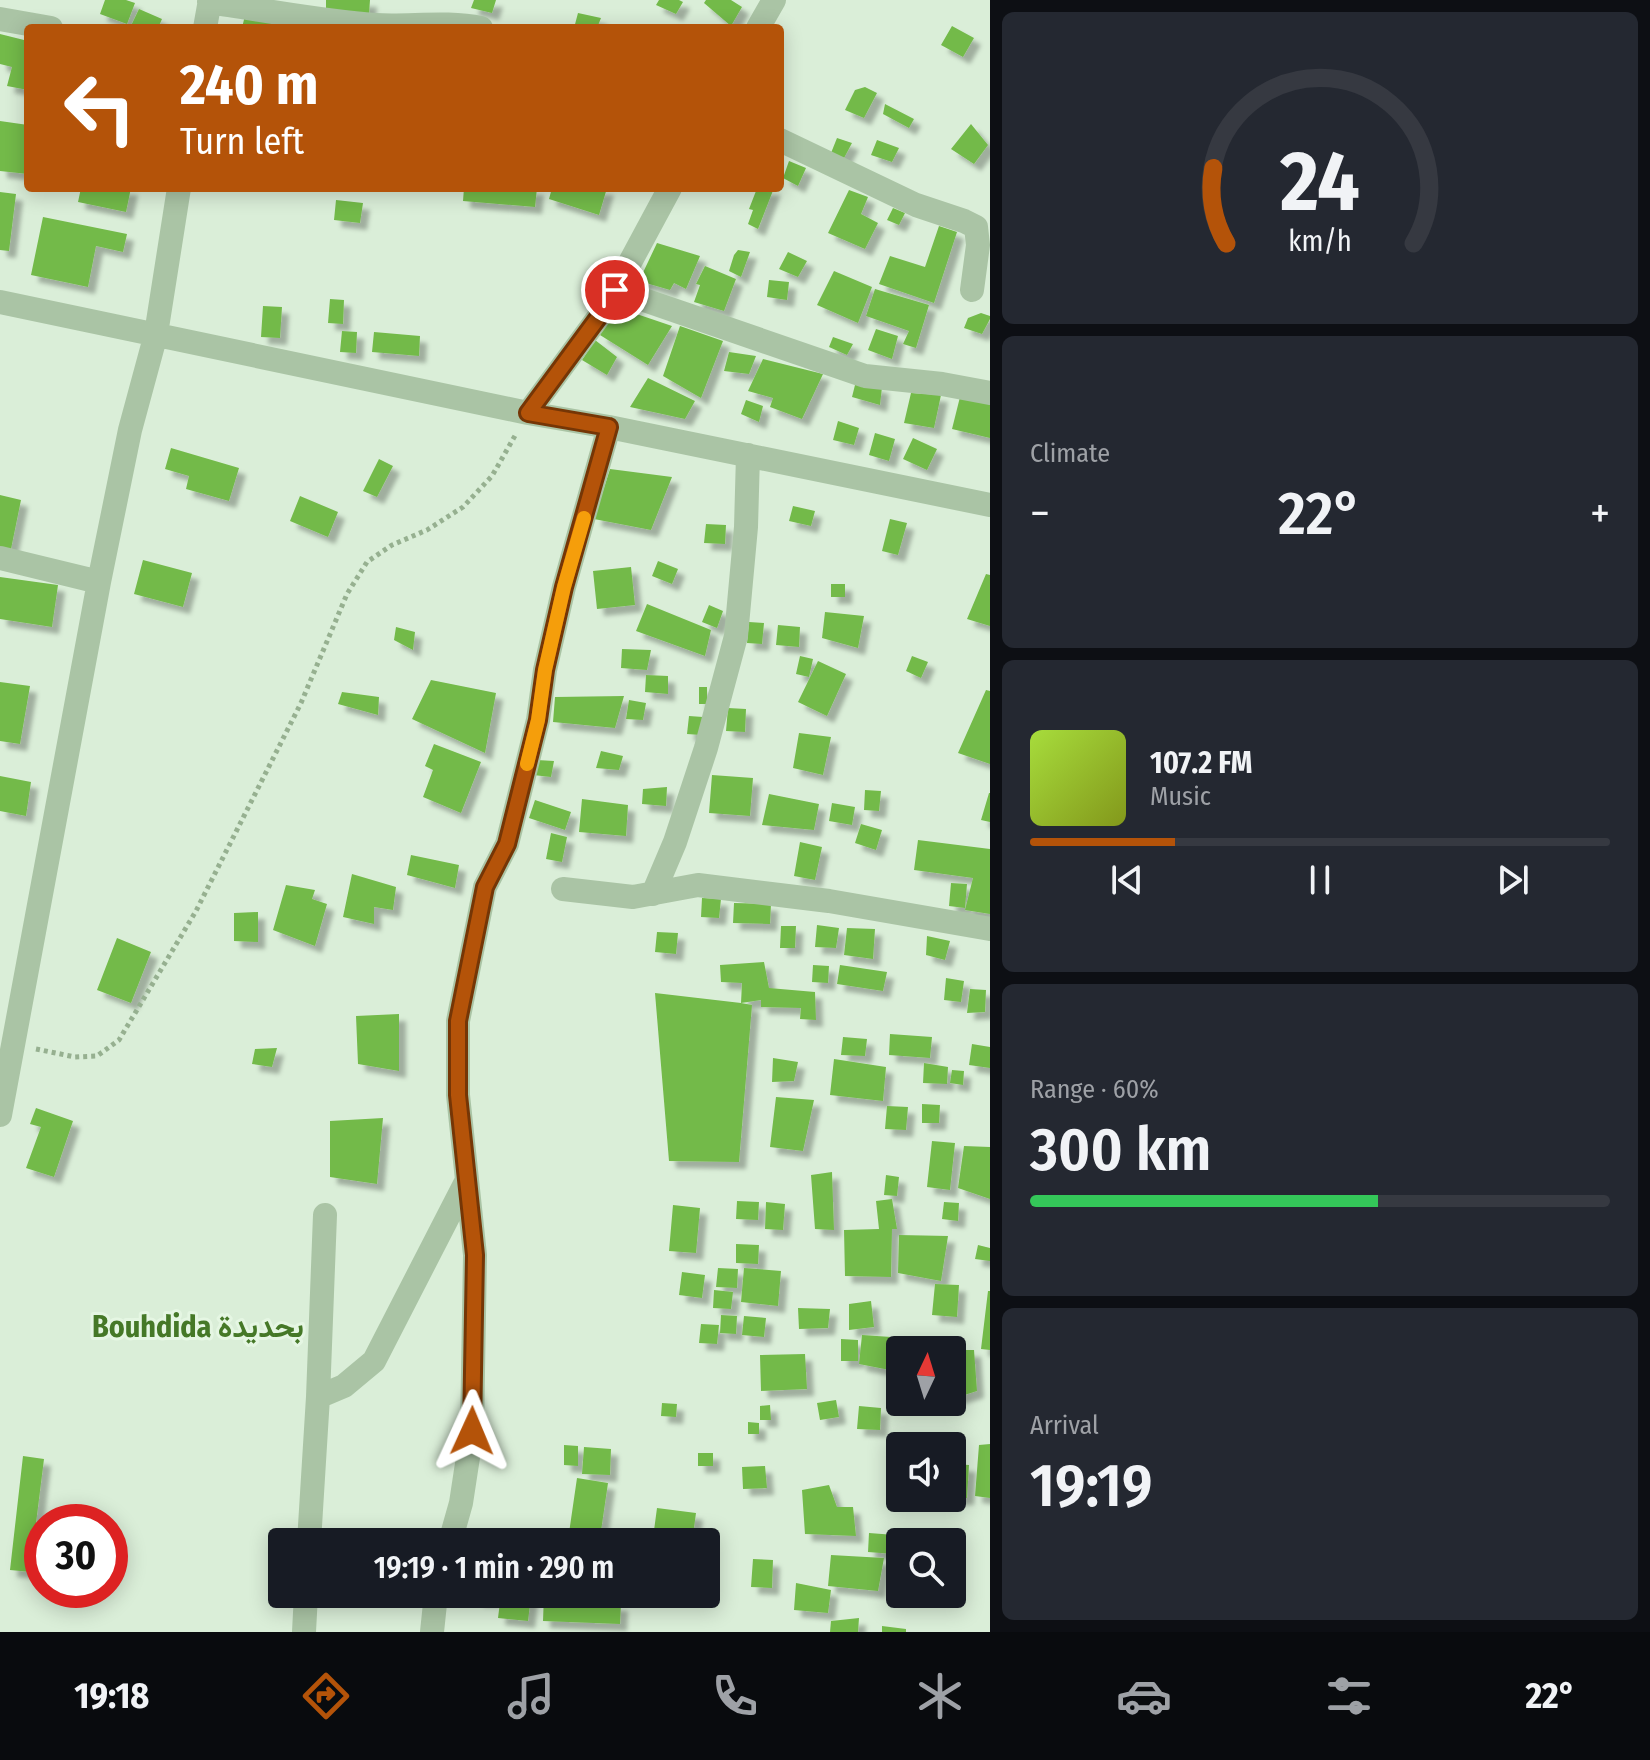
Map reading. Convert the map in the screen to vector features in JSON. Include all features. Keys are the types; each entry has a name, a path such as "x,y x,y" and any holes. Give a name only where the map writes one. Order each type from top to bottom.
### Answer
{"street":[{"path":"760,24 774,0"},
{"path":"206,24 209,1 366,24"},
{"path":"0,19 28,24"},
{"path":"784,142 916,205 976,227 978,245 972,290"},
{"path":"0,1115 99,582 130,430 156,334 178,192"},
{"path":"528,413 606,307 668,192"},
{"path":"615,290 865,376 942,384 990,393"},
{"path":"0,302 528,413 990,505"},
{"path":"454,1528 472,1431 475,1255 458,1095 458,1021 485,887 507,844 538,720 545,670 564,587 609,427"},
{"path":"653,894 675,842 706,748 736,636 746,527 748,455"},
{"path":"0,558 99,582"},
{"path":"563,889 633,897 698,885 829,901 990,929"},
{"path":"318,1397 344,1386 374,1361 467,1180"},
{"path":"310,1528 325,1215"},
{"path":"304,1632 305,1608"},
{"path":"432,1632 435,1608"}],"path":[{"path":"13,1041 75,1057 97,1056 119,1040 196,911 301,703 347,594 367,562 463,507 492,476 528,413"}],"building":[{"path":"105,0 135,3 127,24 100,14"},
{"path":"326,0 370,0 369,14 326,12"},
{"path":"474,0 496,0 492,13 471,8"},
{"path":"659,0 683,2 676,14 656,5"},
{"path":"706,0 731,0 742,7 732,24 729,24 704,3"},
{"path":"139,9 162,19 160,24 132,24"},
{"path":"246,11 287,24 243,24"},
{"path":"578,13 601,18 599,24 575,24"},
{"path":"952,26 974,38 963,57 941,45"},
{"path":"0,34 24,40 24,89 7,86 12,67 0,64"},
{"path":"865,87 877,93 864,118 845,110 855,90"},
{"path":"885,104 914,119 909,128 883,114"},
{"path":"0,121 24,124 24,174 0,171"},
{"path":"971,124 988,145 974,164 951,149"},
{"path":"837,138 852,143 844,158 831,153"},
{"path":"877,140 899,148 892,162 871,155"},
{"path":"789,161 806,168 798,186 784,179"},
{"path":"849,190 868,197 861,214 878,223 865,249 828,233"},
{"path":"0,192 16,194 9,251 0,250"},
{"path":"80,192 130,192 126,212 78,202"},
{"path":"464,192 537,192 535,207 463,201"},
{"path":"551,192 606,192 599,215 549,199"},
{"path":"756,192 772,192 758,229 748,224 753,210 749,209"},
{"path":"336,200 363,203 360,223 334,220"},
{"path":"893,208 905,213 899,225 887,220"},
{"path":"43,217 127,234 123,252 96,246 88,287 31,275"},
{"path":"939,226 957,232 934,303 879,284 890,256 925,267"},
{"path":"657,243 700,256 686,289 674,283 670,290 639,281"},
{"path":"738,250 750,252 741,277 729,271"},
{"path":"788,252 807,261 798,277 779,269"},
{"path":"705,266 736,279 724,311 694,302 700,285 696,284"},
{"path":"834,271 872,287 858,323 817,305"},
{"path":"769,280 789,282 787,300 767,297"},
{"path":"875,289 929,305 916,348 903,344 909,331 866,316"},
{"path":"330,299 344,300 343,324 328,323"},
{"path":"263,306 282,307 280,338 261,337"},
{"path":"616,307 672,326 648,365 600,335"},
{"path":"981,313 990,316 982,334 964,328 968,318"},
{"path":"680,326 723,341 701,398 663,376"},
{"path":"876,329 898,336 892,359 868,350"},
{"path":"342,331 357,332 356,353 340,352"},
{"path":"374,332 420,336 419,356 372,352"},
{"path":"833,337 853,344 847,355 829,347"},
{"path":"595,340 617,357 607,375 582,360"},
{"path":"729,352 756,356 749,374 724,371"},
{"path":"763,359 823,374 802,419 770,407 773,398 748,391"},
{"path":"648,378 695,401 685,419 630,407"},
{"path":"856,381 882,387 880,405 852,397"},
{"path":"911,393 941,395 934,428 904,423"},
{"path":"960,397 990,404 990,438 952,429"},
{"path":"746,400 763,406 759,422 741,414"},
{"path":"838,421 859,428 854,445 833,440"},
{"path":"875,433 895,439 889,461 869,455"},
{"path":"913,438 937,449 927,470 903,459"},
{"path":"171,448 239,468 229,501 186,489 189,476 165,469"},
{"path":"379,459 393,466 377,497 363,491"},
{"path":"610,469 672,477 651,530 594,519"},
{"path":"0,495 21,500 11,549 0,547"},
{"path":"300,496 338,512 328,537 290,521"},
{"path":"793,506 815,511 811,526 789,521"},
{"path":"890,519 907,523 898,555 882,551"},
{"path":"706,524 726,525 725,544 704,543"},
{"path":"143,560 192,573 183,607 134,594"},
{"path":"658,561 678,569 672,584 652,576"},
{"path":"631,567 635,605 597,609 593,571"},
{"path":"986,574 990,575 990,626 967,619"},
{"path":"0,577 58,585 52,627 0,619"},
{"path":"831,584 845,584 845,597 831,597"},
{"path":"647,604 711,630 705,656 636,631"},
{"path":"709,605 723,611 717,628 702,622"},
{"path":"825,612 864,616 858,648 822,638"},
{"path":"749,622 764,623 762,644 747,643"},
{"path":"778,625 800,627 799,647 776,645"},
{"path":"396,627 415,632 413,650 394,640"},
{"path":"622,649 651,650 647,670 621,668"},
{"path":"800,656 813,659 809,677 796,674"},
{"path":"912,656 928,662 921,678 906,671"},
{"path":"818,661 846,674 827,716 798,702"},
{"path":"646,675 668,676 668,694 645,692"},
{"path":"431,680 496,693 485,753 412,719"},
{"path":"0,682 30,686 20,744 0,741"},
{"path":"699,687 707,687 707,704 699,704"},
{"path":"986,690 990,691 990,764 958,753"},
{"path":"342,692 379,697 378,715 338,704"},
{"path":"624,696 615,728 553,722 555,697"},
{"path":"629,700 646,703 643,720 626,719"},
{"path":"728,708 746,709 745,732 726,731"},
{"path":"689,716 703,717 701,735 687,734"},
{"path":"799,733 831,737 823,775 793,768"},
{"path":"434,744 481,762 461,813 423,797 433,770 425,766"},
{"path":"601,751 623,756 619,770 596,768"},
{"path":"537,760 554,761 551,777 533,775"},
{"path":"712,775 753,778 750,816 709,813"},
{"path":"0,776 31,782 26,816 0,811"},
{"path":"667,787 666,806 642,804 643,789"},
{"path":"865,790 881,791 879,811 864,810"},
{"path":"990,793 990,822 981,820"},
{"path":"769,794 819,804 814,830 762,825"},
{"path":"582,799 628,805 626,836 579,832"},
{"path":"535,800 571,812 565,830 529,818"},
{"path":"832,803 855,807 852,825 829,821"},
{"path":"861,824 882,830 876,850 855,843"},
{"path":"551,833 567,837 562,862 546,859"},
{"path":"918,840 990,849 990,914 965,910 973,878 914,870"},
{"path":"800,842 822,847 815,880 794,876"},
{"path":"411,855 459,865 455,888 407,875"},
{"path":"352,874 396,887 393,910 374,907 374,924 343,917"},
{"path":"951,883 967,884 965,908 949,906"},
{"path":"286,885 315,890 312,899 327,904 315,946 273,930"},
{"path":"702,898 721,899 719,918 701,917"},
{"path":"734,903 771,904 770,924 733,923"},
{"path":"258,912 258,942 234,941 234,913"},
{"path":"817,925 839,928 836,948 815,947"},
{"path":"781,926 796,926 795,948 780,948"},
{"path":"847,928 875,929 873,959 844,955"},
{"path":"657,932 678,933 676,954 655,952"},
{"path":"927,936 950,941 945,960 926,955"},
{"path":"117,938 151,952 131,1003 97,990"},
{"path":"764,962 769,988 815,992 816,1020 800,1019 801,1008 761,1007 761,1000 741,1003 742,983 721,982 720,965"},
{"path":"813,965 829,966 828,983 812,982"},
{"path":"840,965 887,972 883,991 837,984"},
{"path":"946,978 964,981 961,1002 944,1000"},
{"path":"970,989 986,990 985,1012 967,1013"},
{"path":"655,993 752,1005 739,1162 669,1161"},
{"path":"399,1014 399,1071 358,1064 356,1016"},
{"path":"890,1034 932,1037 930,1058 889,1055"},
{"path":"843,1037 867,1039 865,1056 841,1055"},
{"path":"972,1044 990,1047 990,1068 969,1065"},
{"path":"277,1048 272,1067 252,1064 255,1049"},
{"path":"773,1058 798,1062 794,1081 772,1082"},
{"path":"834,1059 886,1067 883,1101 830,1095"},
{"path":"924,1063 948,1067 947,1084 923,1083"},
{"path":"952,1070 964,1071 963,1085 950,1083"},
{"path":"776,1097 814,1100 803,1151 770,1147"},
{"path":"922,1104 940,1105 939,1123 922,1123"},
{"path":"887,1106 908,1107 906,1130 885,1129"},
{"path":"36,1108 73,1121 54,1177 26,1168 41,1127 30,1124"},
{"path":"383,1118 377,1184 330,1177 330,1121"},
{"path":"932,1141 955,1143 950,1190 927,1187"},
{"path":"964,1146 990,1147 990,1199 958,1188"},
{"path":"832,1172 834,1230 815,1229 811,1175"},
{"path":"886,1175 899,1177 897,1196 884,1195"},
{"path":"892,1199 897,1229 892,1229 891,1277 845,1276 844,1230 879,1229 876,1201"},
{"path":"737,1201 759,1202 758,1220 736,1219"},
{"path":"766,1202 785,1204 783,1230 765,1229"},
{"path":"944,1202 959,1203 958,1221 942,1219"},
{"path":"673,1205 700,1208 696,1253 669,1251"},
{"path":"899,1235 948,1236 941,1281 898,1273"},
{"path":"736,1244 759,1245 758,1264 736,1263"},
{"path":"978,1245 990,1248 990,1261 975,1259"},
{"path":"718,1268 738,1269 737,1288 716,1287"},
{"path":"744,1268 781,1271 778,1306 741,1302"},
{"path":"682,1272 705,1275 702,1298 679,1295"},
{"path":"935,1284 959,1285 957,1317 932,1315"},
{"path":"714,1290 733,1292 731,1309 713,1308"},
{"path":"990,1291 990,1350 981,1349"},
{"path":"871,1301 874,1327 849,1330 849,1304"},
{"path":"798,1308 830,1309 828,1328 799,1329"},
{"path":"721,1315 737,1316 736,1334 720,1333"},
{"path":"744,1316 766,1318 764,1337 742,1335"},
{"path":"701,1324 719,1325 717,1344 699,1343"},
{"path":"862,1335 886,1337 886,1369 859,1364"},
{"path":"841,1339 858,1340 858,1361 841,1361"},
{"path":"966,1350 974,1350 977,1391 966,1395"},
{"path":"805,1354 807,1389 761,1391 760,1355"},
{"path":"836,1400 839,1417 820,1420 817,1403"},
{"path":"662,1403 677,1404 676,1417 661,1416"},
{"path":"770,1405 771,1420 760,1420 760,1406"},
{"path":"859,1406 881,1408 880,1430 857,1429"},
{"path":"748,1422 759,1423 759,1434 748,1434"},
{"path":"990,1444 990,1498 975,1496 979,1445"},
{"path":"564,1445 578,1446 578,1466 564,1465"},
{"path":"584,1447 611,1449 610,1475 582,1474"},
{"path":"698,1453 713,1453 713,1466 698,1466"},
{"path":"23,1456 44,1459 38,1504 24,1504 24,1571 10,1570"},
{"path":"966,1465 969,1465 966,1498"},
{"path":"765,1466 767,1488 743,1489 742,1467"},
{"path":"577,1478 608,1483 601,1528 570,1528"},
{"path":"829,1485 837,1507 853,1507 856,1536 805,1534 802,1490"},
{"path":"657,1508 696,1513 694,1528 654,1528"},
{"path":"869,1533 886,1534 886,1553 868,1552"},
{"path":"831,1555 884,1558 878,1591 828,1586"},
{"path":"753,1559 773,1560 772,1588 751,1587"},
{"path":"796,1583 831,1590 828,1613 794,1610"},
{"path":"499,1608 530,1608 528,1621 498,1618"},
{"path":"543,1608 621,1608 620,1624 543,1621"},
{"path":"859,1618 858,1632 830,1632 831,1621"},
{"path":"882,1626 906,1629 906,1632 882,1632"}],"slow traffic":[{"path":"527,764 564,587 584,518"}],"district":[{"name":"Bouhdida بحديدة","path":"198,1327"}],"route":[{"path":"472,1431 475,1255 458,1095 458,1021 485,887 507,844 538,720 545,670 564,587 609,427 528,413 606,307 615,290"}]}
